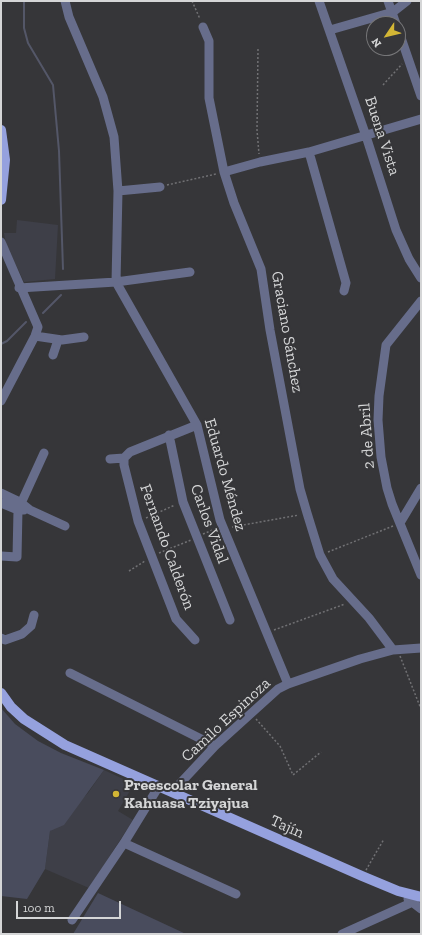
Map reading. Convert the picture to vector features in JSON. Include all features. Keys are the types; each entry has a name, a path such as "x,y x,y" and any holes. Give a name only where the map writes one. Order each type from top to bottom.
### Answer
{"main road":[{"path":"1,130 5,160 1,200"},
{"name":"Tajín","path":"1,693 11,707 24,719 65,745 417,900"}],"street":[{"path":"65,1 69,17 103,97 114,137 118,191 116,282"},
{"name":"Buena Vista","path":"319,1 366,136 396,230 409,259 421,278"},
{"path":"388,1 393,16"},
{"path":"330,30 392,12 407,1"},
{"name":"Graciano Sánchez","path":"203,27 209,41 209,98 224,172 234,203 261,269 270,330 300,489 306,513 320,555 333,579 395,649"},
{"path":"406,52 421,96"},
{"path":"224,172 260,162 309,152 421,119"},
{"path":"309,152 346,283 344,291"},
{"path":"118,191 160,187"},
{"path":"1,242 36,331 58,340 84,337"},
{"path":"19,288 116,282 190,272"},
{"name":"Eduardo Méndez","path":"116,282 197,425 222,527 288,684"},
{"name":"2 de Abril","path":"421,301 386,345 379,396 378,420 381,458 390,498 421,575"},
{"path":"1,401 36,331"},
{"path":"53,355 58,340"},
{"path":"110,459 124,458 130,452 197,425"},
{"name":"Carlos Vidal","path":"169,435 183,502 196,538 230,620"},
{"path":"1,556 17,556 19,506 44,453"},
{"name":"Fernando Calderón","path":"124,458 124,465 138,521 151,556 176,619 195,640"},
{"path":"400,523 421,488"},
{"path":"1,493 19,506"},
{"path":"1,503 19,506 65,526"},
{"path":"1,638 5,640 22,634 31,626 34,615"},
{"name":"Camilo Espinoza","path":"172,792 215,746 278,689 288,684 395,649 421,648"},
{"path":"70,673 215,746"},
{"path":"72,920 124,843 159,786"},
{"path":"124,843 236,894"},
{"path":"342,934 417,900 421,909"}],"path":[{"path":"192,1 203,27"},
{"path":"258,49 257,130 260,162"},
{"path":"383,84 400,65 409,61"},
{"path":"160,187 224,172"},
{"path":"138,521 183,502"},
{"path":"129,571 151,556 222,527 306,513"},
{"path":"320,555 400,523"},
{"path":"266,633 353,601"},
{"path":"395,649 420,703 421,709"},
{"path":"251,713 280,746 293,775 320,752"},
{"path":"362,876 384,838"}],"shaded area":[{"path":"17,220 58,225 55,279 24,282 6,244 4,233 16,233"},
{"path":"1,708 15,724 38,741 61,753 104,770 64,825 50,831 45,869 27,899 1,896"},
{"path":"104,770 134,784 118,811 133,820 89,888 45,869 50,831 88,793"},
{"path":"98,893 186,934 73,934"}],"waterway":[{"path":"24,1 24,28 28,43 53,85 59,151 63,269"},
{"path":"43,313 61,295"},
{"path":"1,344 7,341 26,322"}],"place":[{"name":"Preescolar General Kahuasa Tziyajua","path":"116,794"}]}
